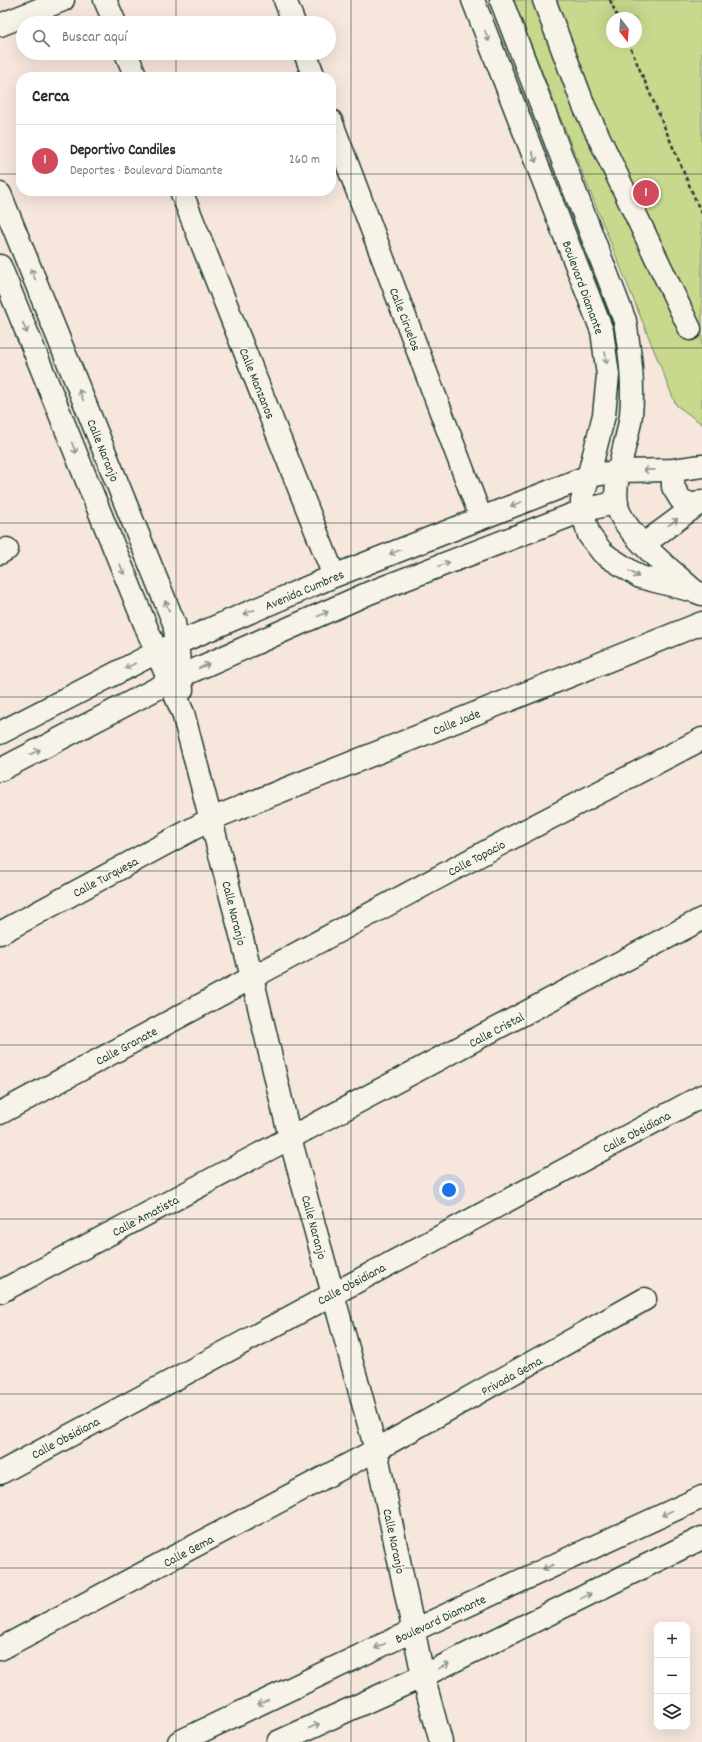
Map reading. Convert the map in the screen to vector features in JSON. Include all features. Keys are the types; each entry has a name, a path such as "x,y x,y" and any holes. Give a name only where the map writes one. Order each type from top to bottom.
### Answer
{"street":[{"path":"23,16 63,0"},
{"path":"105,0 111,16"},
{"path":"285,0 291,16"},
{"name":"Boulevard Diamante","path":"473,0 602,331 608,375 604,415 582,501 582,511 589,536 602,552 640,577 698,592"},
{"name":"Boulevard Diamante","path":"501,0 625,321 632,366 631,416 616,491 620,514 632,532 698,592"},
{"path":"544,0 584,106 690,329"},
{"path":"0,25 16,19"},
{"path":"129,60 134,72"},
{"path":"308,60 312,72"},
{"name":"Calle Ciruelos","path":"336,134 481,518"},
{"name":"Calle Naranjo","path":"0,194 174,623 177,643 175,679 183,713 252,977 290,1138 376,1450 423,1676 441,1742"},
{"name":"Calle Manzanos","path":"183,196 334,576"},
{"name":"Calle Naranjo","path":"0,266 157,652 175,679"},
{"name":"Avenida Cumbres","path":"0,733 177,643 334,576 589,476 620,471 673,470 702,466"},
{"path":"673,470 673,487 681,500 699,503"},
{"path":"0,770 175,679 369,593 582,511 617,502"},
{"path":"644,544 699,503"},
{"name":"Calle Jade","path":"211,819 702,623"},
{"name":"Calle Topacio","path":"252,977 519,834 702,739"},
{"name":"Calle Turquesa","path":"0,933 211,819"},
{"name":"Calle Cristal","path":"290,1138 702,919"},
{"name":"Calle Granate","path":"0,1112 252,977"},
{"name":"Calle Obsidiana","path":"0,1473 702,1096"},
{"name":"Calle Amatista","path":"0,1292 290,1138"},
{"name":"Privada Gema","path":"376,1450 645,1299"},
{"name":"Calle Gema","path":"0,1649 376,1450"},
{"name":"Boulevard Diamante","path":"179,1742 414,1630 702,1497"},
{"path":"278,1742 423,1676 702,1538"}],"path":[{"path":"610,0 615,12"},
{"path":"631,48 702,215"}],"green space":[{"path":"513,0 702,0 702,424 676,405"}],"place":[{"name":"Deportivo Candiles","path":"646,193"}]}
